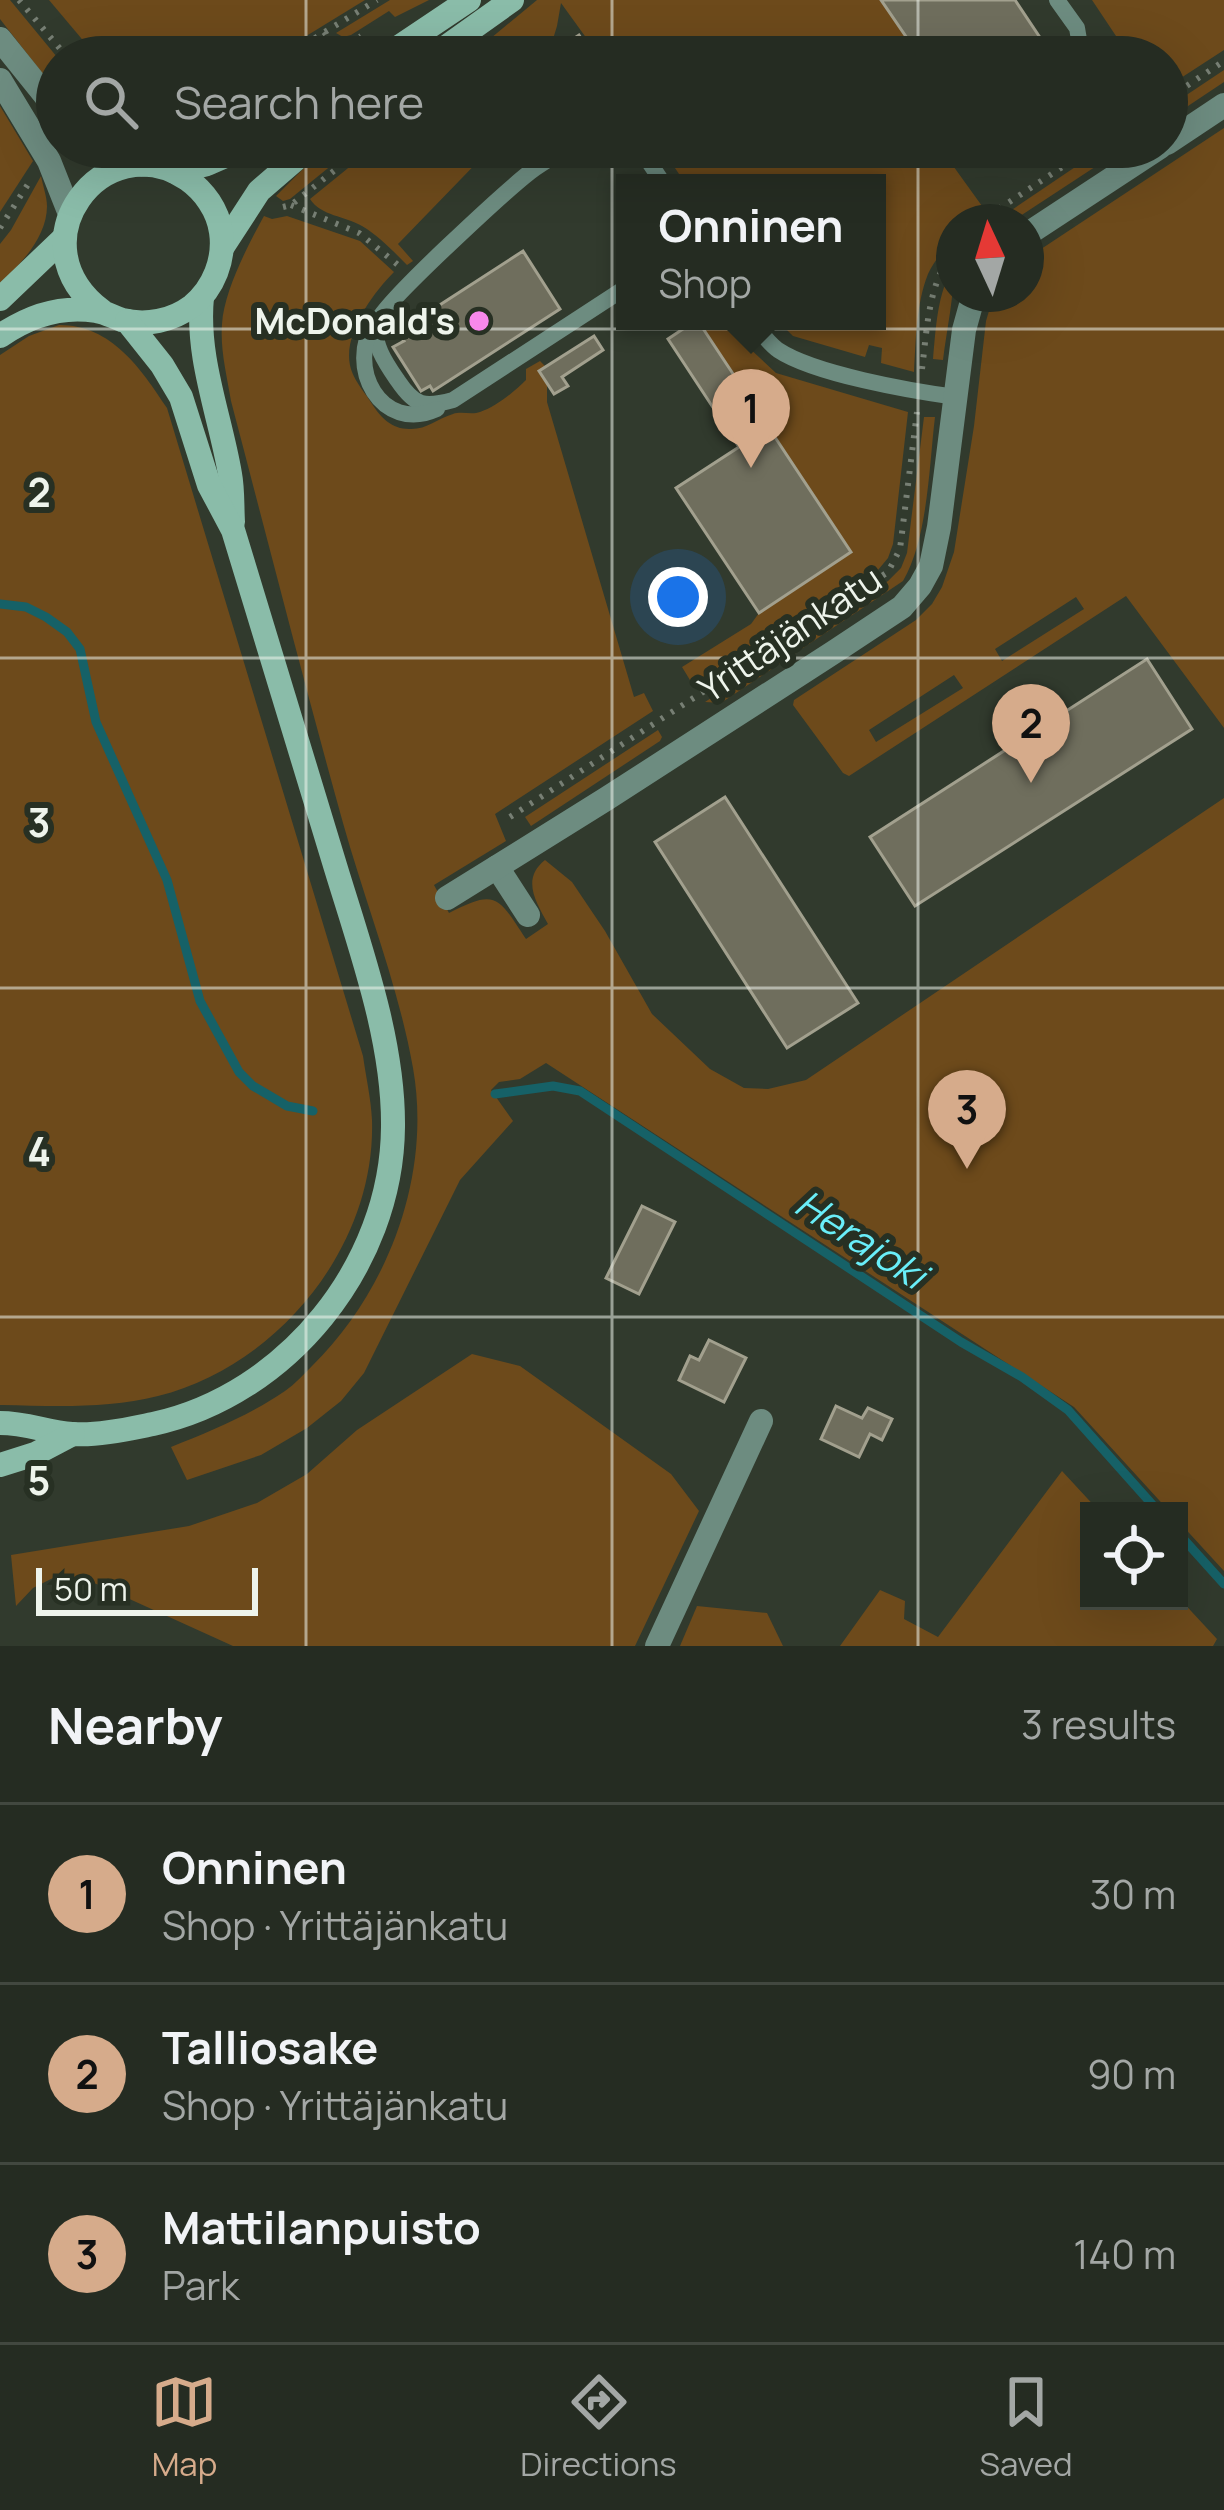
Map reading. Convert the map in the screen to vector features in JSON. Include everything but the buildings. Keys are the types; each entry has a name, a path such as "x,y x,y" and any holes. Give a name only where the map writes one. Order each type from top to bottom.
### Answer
{"main road":[{"path":"415,36 469,0"},
{"path":"462,36 512,0"},
{"path":"124,168 92,184 79,198 67,226 65,255 69,272 88,301 102,311 128,321 160,321 202,297 216,274 222,248 215,211 191,182 157,168"},
{"path":"175,172 191,168"},
{"path":"222,248 259,191 286,168"},
{"path":"0,299 67,226"},
{"path":"202,297 203,356 231,478 233,530"},
{"path":"0,335 44,313 102,311"},
{"path":"0,1465 73,1435 155,1423 193,1412 245,1386 283,1358 324,1316 359,1261 379,1215 392,1157 392,1086 368,980 233,530 209,485 181,397 128,321"},
{"path":"0,1423 24,1423 73,1435"}],"street":[{"path":"0,39 36,84"},
{"path":"0,80 36,139"},
{"path":"1188,129 1224,105"},
{"path":"51,168 67,226"},
{"path":"1044,223 1129,168"},
{"name":"Yrittäjänkatu","path":"447,898 902,607 931,566 969,312"},
{"path":"497,867 527,915"},
{"path":"657,1646 761,1421"}],"lane":[{"path":"1058,0 1078,36"},
{"path":"535,168 406,274 366,335 363,357 369,383 385,406 414,416 431,412 616,293"},
{"path":"379,316 376,338 382,356 412,399 433,405 452,400"},
{"path":"759,330 774,348 800,362 956,397"}],"path":[{"path":"20,0 50,36"},
{"path":"318,36 377,0"},
{"path":"324,32 327,36"},
{"path":"1188,85 1224,61"},
{"path":"1007,204 1061,168"},
{"path":"292,206 359,233 406,274"},
{"path":"510,817 888,572 900,550 936,286"}],"shaded area":[{"path":"0,0 10,0 40,36 36,36 36,65 0,19"},
{"path":"49,0 365,0 306,36 79,36"},
{"path":"390,0 429,0 395,17 389,11 351,35 336,33"},
{"path":"537,0 881,0 906,36 585,36 561,3 554,36 493,36"},
{"path":"1092,0 1224,0 1224,50 1188,73 1188,36 1116,36"},
{"path":"1224,70 1224,82 1188,106 1188,94"},
{"path":"0,106 33,161 0,212"},
{"path":"1224,128 1224,728 1126,596 849,776 793,705 794,700 916,620 942,587 954,552 989,312 1044,312 1044,247 1164,168 1188,168 1188,152","holes":["1076,597 1084,609 1002,661 995,649","954,675 963,688 876,742 869,730"]},
{"path":"304,168 328,168 290,199 276,196"},
{"path":"348,168 472,168 398,244 413,261 407,265 368,230 320,209 310,199"},
{"path":"675,168 955,168 981,204 936,204 936,261 919,310 914,372 881,363 882,348 869,345 865,357 793,336 787,330 886,330 886,174 679,174"},
{"path":"1074,168 1093,168 1038,204 1021,204"},
{"path":"41,176 47,206 43,228 0,283 0,244"},
{"path":"264,216 287,216 360,241 394,272 360,318 349,359 359,384 392,425 415,429 456,413 480,412 522,384 526,369 540,361 546,367 539,372 547,385 547,402 634,697 644,693 653,711 495,814 506,841 434,885 449,913 477,901 495,901 526,939 548,924 532,883 545,860 572,882 652,1014 710,1069 744,1088 768,1089 806,1080 1224,798 1224,1571 1188,1532 1188,1502 1161,1502 1074,1407 546,1063 520,1079 499,1082 491,1090 513,1121 460,1180 364,1373 341,1401 261,1455 187,1480 171,1447 244,1415 289,1388 363,1303 398,1229 416,1150 417,1109 407,1037 343,823 231,401 222,324 244,254"},
{"path":"938,312 950,312 943,360 933,359"},
{"path":"59,325 95,332 110,341 167,408 363,1056 372,1120 369,1167 357,1212 338,1255 280,1329 243,1358 202,1381 139,1400 80,1406 0,1405 0,355 29,336"},
{"path":"704,330 737,330 776,373 908,412 888,558 878,570 693,685 682,667 851,552"},
{"path":"924,417 935,417 926,502 918,544 903,581 721,703 705,702 901,568 907,553"},
{"path":"658,730 660,741 531,826 525,817"},
{"path":"472,1354 520,1366 671,1474 699,1511 635,1646 233,1646 92,1582 57,1576 33,1588 16,1606 11,1555 189,1526 257,1503 307,1474 357,1430"},
{"path":"1062,1471 1091,1502 1080,1502 1080,1610 1188,1608 1217,1639 1213,1646 840,1646 880,1590 905,1601 904,1619 938,1637"},
{"path":"697,1606 767,1613 783,1646 680,1646"}],"waterway":[{"name":"Herajoki","path":"0,604 26,607 46,617 80,649 96,722 167,880 200,1001 239,1072 253,1086 287,1106 313,1111"},
{"name":"Herajoki","path":"495,1094 553,1086 580,1091 1068,1410 1150,1502"},
{"name":"Herajoki","path":"1188,1544 1224,1584"}],"place":[{"name":"McDonald's","path":"479,321"},
{"name":"Onninen","path":"751,468"},
{"name":"Talliosake","path":"1031,783"},
{"name":"Mattilanpuisto","path":"967,1169"}]}
